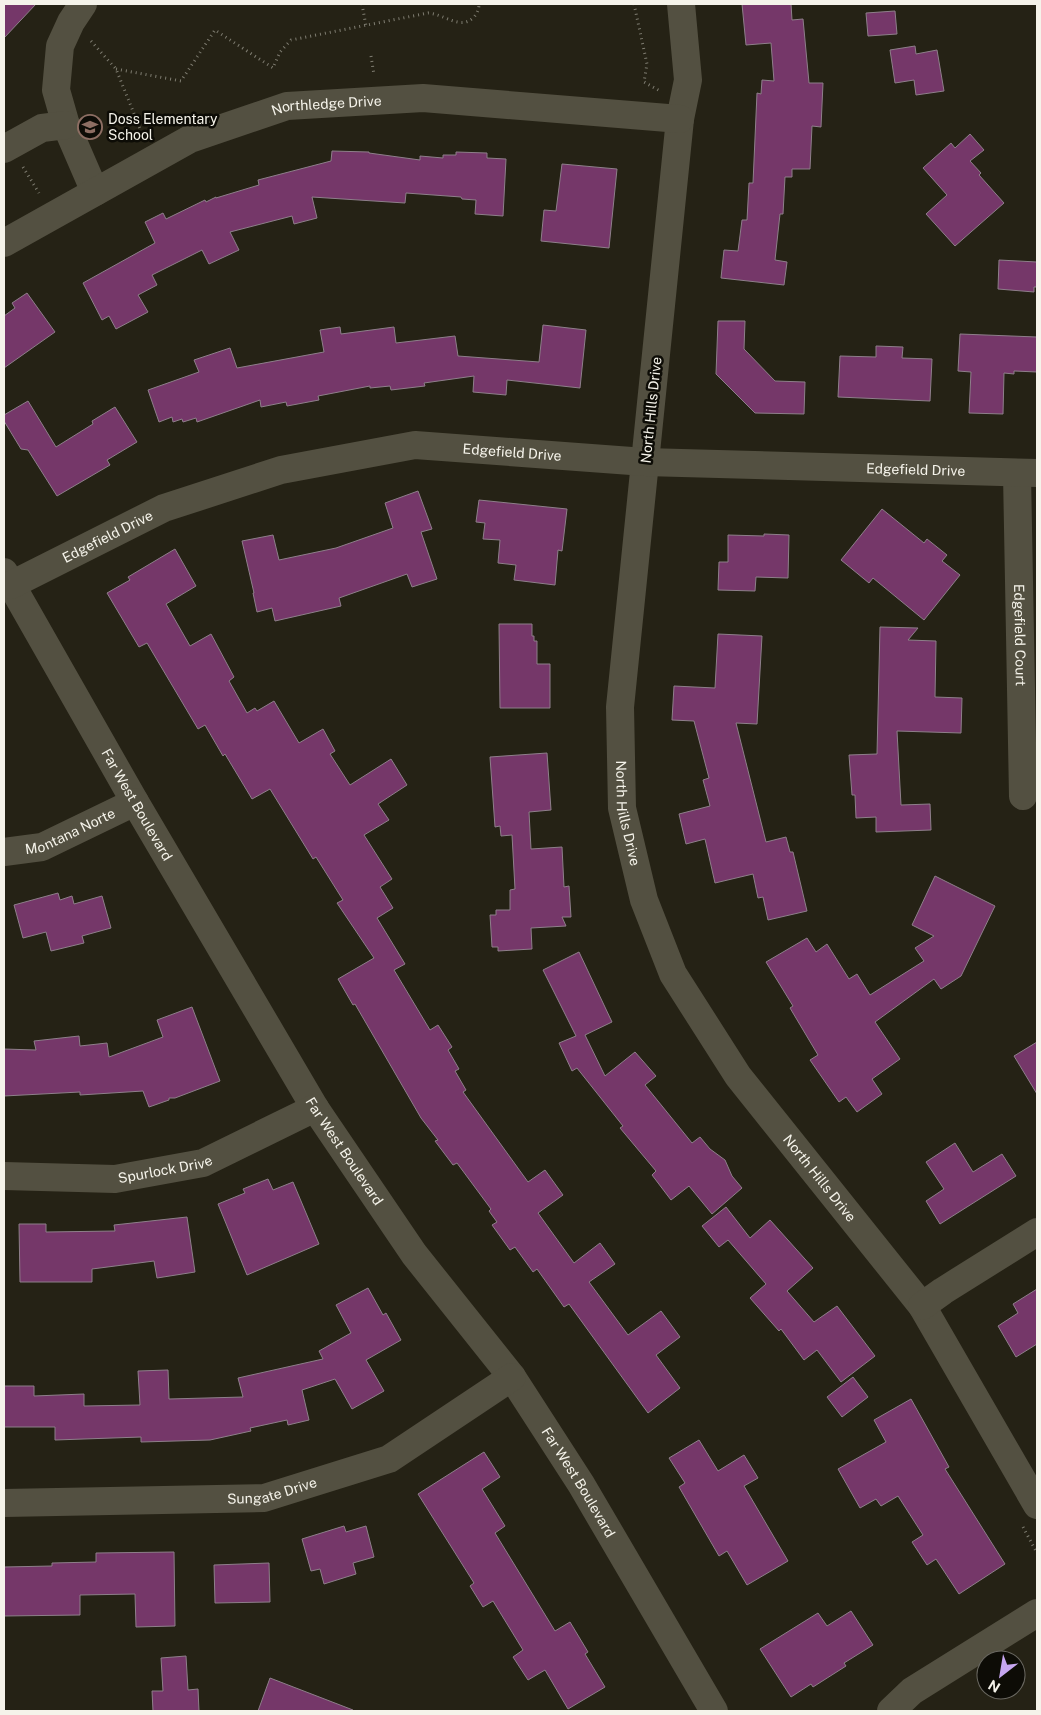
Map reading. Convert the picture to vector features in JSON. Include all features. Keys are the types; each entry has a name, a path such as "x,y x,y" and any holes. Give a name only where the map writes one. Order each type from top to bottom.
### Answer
{"street":[{"path":"83,4 71,22 60,46 56,90 66,125 95,192"},
{"name":"North Hills Drive","path":"681,4 688,80 680,119 620,707 622,808 644,900 673,974 738,1076 922,1306 1028,1512"},
{"name":"Northledge Drive","path":"4,243 190,139 287,106 422,98 680,119"},
{"path":"13,157 42,128 66,125"},
{"name":"Edgefield Drive","path":"7,579 164,508 281,470 415,445 646,462 1027,474"},
{"name":"Edgefield Court","path":"1023,796 1027,474"},
{"name":"Far West Boulevard","path":"7,579 135,802 315,1108 414,1254 512,1377 581,1484 714,1711"},
{"name":"Montana Norte","path":"4,852 42,847 135,802"},
{"name":"Spurlock Drive","path":"4,1176 115,1178 203,1163 315,1108"},
{"path":"922,1306 1037,1232"},
{"name":"Sungate Drive","path":"4,1503 264,1498 389,1459 512,1377"},
{"path":"891,1711 912,1691 1037,1613"}],"path":[{"path":"362,4 366,26"},
{"path":"116,69 181,81 215,30 273,68 280,52 291,40 428,13 438,13 459,24 466,23 475,17 480,6 479,4"},
{"path":"634,4 647,64 644,82 660,91"},
{"path":"85,35 116,69 142,136"},
{"path":"371,56 374,76"},
{"path":"13,157 40,194"},
{"path":"1028,1512 1037,1553"}],"building":[{"path":"4,4 36,4 4,38"},
{"path":"742,4 791,4 792,20 803,19 809,83 823,83 821,127 812,126 810,169 792,169 792,177 785,177 783,214 780,214 775,260 787,262 784,285 721,278 724,250 738,251 742,220 747,220 749,183 753,183 757,93 761,94 762,80 774,81 771,43 746,45"},
{"path":"895,11 897,34 868,36 866,13"},
{"path":"915,46 916,54 937,50 944,91 916,95 914,80 895,83 890,50"},
{"path":"970,134 984,150 970,161 981,173 979,175 1004,203 955,246 926,214 947,195 923,168 951,143 955,148"},
{"path":"332,151 369,152 420,160 420,156 443,158 443,155 456,155 456,152 487,153 487,158 506,159 503,216 475,214 476,200 462,199 461,197 406,193 405,203 312,197 317,218 294,224 292,216 230,232 239,250 209,264 202,250 152,275 157,285 138,295 148,312 116,329 109,316 102,320 83,283 155,243 145,222 163,213 166,219 205,200 206,202 216,197 259,185 258,180 331,161"},
{"path":"562,164 617,169 609,248 541,241 544,210 556,211"},
{"path":"999,260 1037,262 1037,287 1034,287 1034,292 998,289"},
{"path":"27,293 55,332 4,368 4,316 15,308 12,303"},
{"path":"718,321 745,321 744,349 775,381 805,382 804,414 755,413 716,374"},
{"path":"543,325 586,330 580,388 507,380 506,395 473,392 474,376 424,383 425,386 391,390 390,386 370,388 370,386 318,396 319,400 287,406 286,402 261,407 260,400 197,422 196,418 183,422 182,419 173,422 172,417 159,422 148,390 199,372 194,360 230,348 237,368 324,352 320,330 340,327 341,334 394,327 396,343 455,336 458,356 539,362"},
{"path":"960,334 1037,337 1037,372 1014,371 1014,374 1004,373 1003,414 969,413 971,372 958,371"},
{"path":"876,346 903,347 902,358 932,359 930,401 838,397 840,356 876,357"},
{"path":"28,401 56,447 93,424 92,421 115,407 137,442 107,460 110,465 57,496 28,450 21,449 4,421 4,415"},
{"path":"418,491 432,529 421,532 437,579 412,587 407,574 339,598 341,606 275,621 272,608 257,612 242,541 273,535 279,560 336,548 393,528 385,503"},
{"path":"479,500 567,509 562,551 558,550 555,585 514,580 516,565 498,563 500,540 483,539 485,523 476,522"},
{"path":"882,509 924,543 927,539 947,555 942,561 960,575 924,620 873,578 869,583 841,560"},
{"path":"764,534 789,535 788,578 756,577 755,591 718,590 719,562 728,562 728,535 764,536"},
{"path":"175,549 196,586 166,604 190,646 211,634 234,677 229,681 247,713 255,708 257,711 274,701 299,743 323,729 335,751 330,754 350,785 391,759 407,785 378,804 389,820 364,835 392,879 380,887 393,908 377,918 405,964 394,970 430,1030 438,1025 452,1047 448,1050 459,1069 455,1071 466,1090 463,1092 528,1182 545,1170 563,1195 538,1213 574,1263 600,1243 615,1264 589,1282 628,1335 661,1311 680,1337 656,1355 680,1388 648,1413 569,1304 564,1307 537,1269 533,1272 515,1247 510,1250 492,1225 497,1222 489,1211 491,1209 457,1163 453,1165 435,1141 438,1140 421,1118 355,1004 353,1005 338,979 374,958 337,903 343,900 316,857 313,859 270,789 252,799 205,725 198,729 147,643 139,647 107,593 130,580 128,577"},
{"path":"499,624 532,624 532,636 534,636 534,641 537,641 537,664 550,664 550,708 500,708"},
{"path":"880,627 918,628 908,640 936,641 935,697 962,698 961,733 897,731 901,805 930,804 931,830 876,832 876,817 856,818 855,795 852,795 849,755 877,754"},
{"path":"718,634 762,636 757,724 736,723 766,842 786,837 790,852 793,852 807,911 768,920 763,897 758,898 753,874 715,883 705,839 686,844 679,814 710,806 703,780 709,778 694,721 672,720 674,686 715,688"},
{"path":"547,753 551,810 529,812 531,849 562,847 564,887 569,886 571,917 562,917 566,926 531,928 532,949 498,951 498,947 492,947 490,915 496,915 496,910 510,910 510,890 515,889 512,835 501,836 500,826 495,827 490,757"},
{"path":"935,876 995,906 961,976 941,989 934,979 875,1022 900,1059 872,1079 882,1094 857,1112 846,1097 839,1102 810,1060 818,1055 790,1008 793,1006 766,962 807,938 816,952 827,944 849,979 857,974 870,995 924,961 915,948 934,936 912,925"},
{"path":"58,893 60,900 72,896 74,904 102,896 111,928 82,936 84,943 51,951 46,932 23,938 14,905"},
{"path":"579,952 612,1022 585,1035 605,1076 635,1052 656,1076 645,1085 692,1143 700,1137 710,1149 725,1160 732,1176 742,1188 712,1214 689,1186 671,1200 652,1175 656,1171 620,1128 623,1126 577,1068 572,1071 559,1043 576,1036 543,970"},
{"path":"192,1007 220,1081 175,1098 169,1098 169,1100 149,1107 143,1091 80,1095 80,1092 4,1096 4,1049 36,1050 34,1041 79,1036 80,1046 107,1043 109,1057 163,1037 157,1020"},
{"path":"1037,1042 1037,1094 1014,1056"},
{"path":"955,1143 973,1172 1002,1154 1016,1176 940,1224 926,1201 944,1189 926,1162"},
{"path":"268,1179 273,1190 293,1182 319,1244 247,1275 218,1204 245,1193 243,1189"},
{"path":"726,1207 750,1238 770,1220 813,1268 787,1291 814,1322 837,1306 875,1356 841,1382 817,1350 804,1360 781,1329 779,1331 750,1298 766,1284 728,1240 719,1247 702,1226"},
{"path":"187,1217 195,1272 157,1278 154,1261 92,1269 92,1282 20,1282 19,1224 46,1224 46,1232 115,1231 114,1225"},
{"path":"368,1288 383,1315 386,1313 401,1340 366,1360 384,1391 352,1409 335,1379 302,1390 309,1420 288,1425 287,1420 250,1428 251,1431 210,1440 141,1442 141,1437 55,1440 55,1427 4,1427 4,1386 34,1386 34,1396 84,1394 84,1406 140,1405 138,1371 168,1370 169,1399 243,1397 238,1378 323,1359 319,1351 351,1333 336,1305"},
{"path":"1037,1289 1037,1344 1016,1357 998,1326 1018,1313 1013,1304"},
{"path":"853,1377 868,1397 842,1417 827,1397"},
{"path":"911,1399 949,1467 945,1469 1005,1564 959,1594 936,1559 927,1565 912,1542 923,1535 898,1496 881,1506 876,1499 860,1508 838,1469 886,1442 874,1420"},
{"path":"699,1440 718,1471 744,1455 758,1478 744,1486 788,1561 747,1585 727,1551 719,1556 679,1487 685,1483 669,1458"},
{"path":"484,1452 500,1477 482,1489 505,1526 495,1533 555,1631 570,1622 588,1652 585,1654 605,1687 568,1709 545,1670 528,1680 513,1657 523,1650 493,1601 483,1607 470,1586 474,1583 418,1494"},
{"path":"344,1526 346,1532 366,1526 374,1557 353,1563 356,1574 324,1584 320,1569 311,1571 302,1539"},
{"path":"174,1552 175,1626 136,1627 135,1594 80,1595 80,1615 4,1616 4,1567 52,1566 52,1563 96,1562 96,1553"},
{"path":"269,1563 270,1602 215,1603 214,1565"},
{"path":"851,1611 873,1645 844,1663 846,1666 813,1687 811,1684 791,1697 760,1649 818,1613 827,1626"},
{"path":"186,1656 188,1690 198,1689 199,1711 153,1711 152,1691 163,1691 161,1658"},
{"path":"270,1678 353,1710 353,1711 258,1711"}],"place":[{"name":"Doss Elementary School","path":"90,127"}]}
